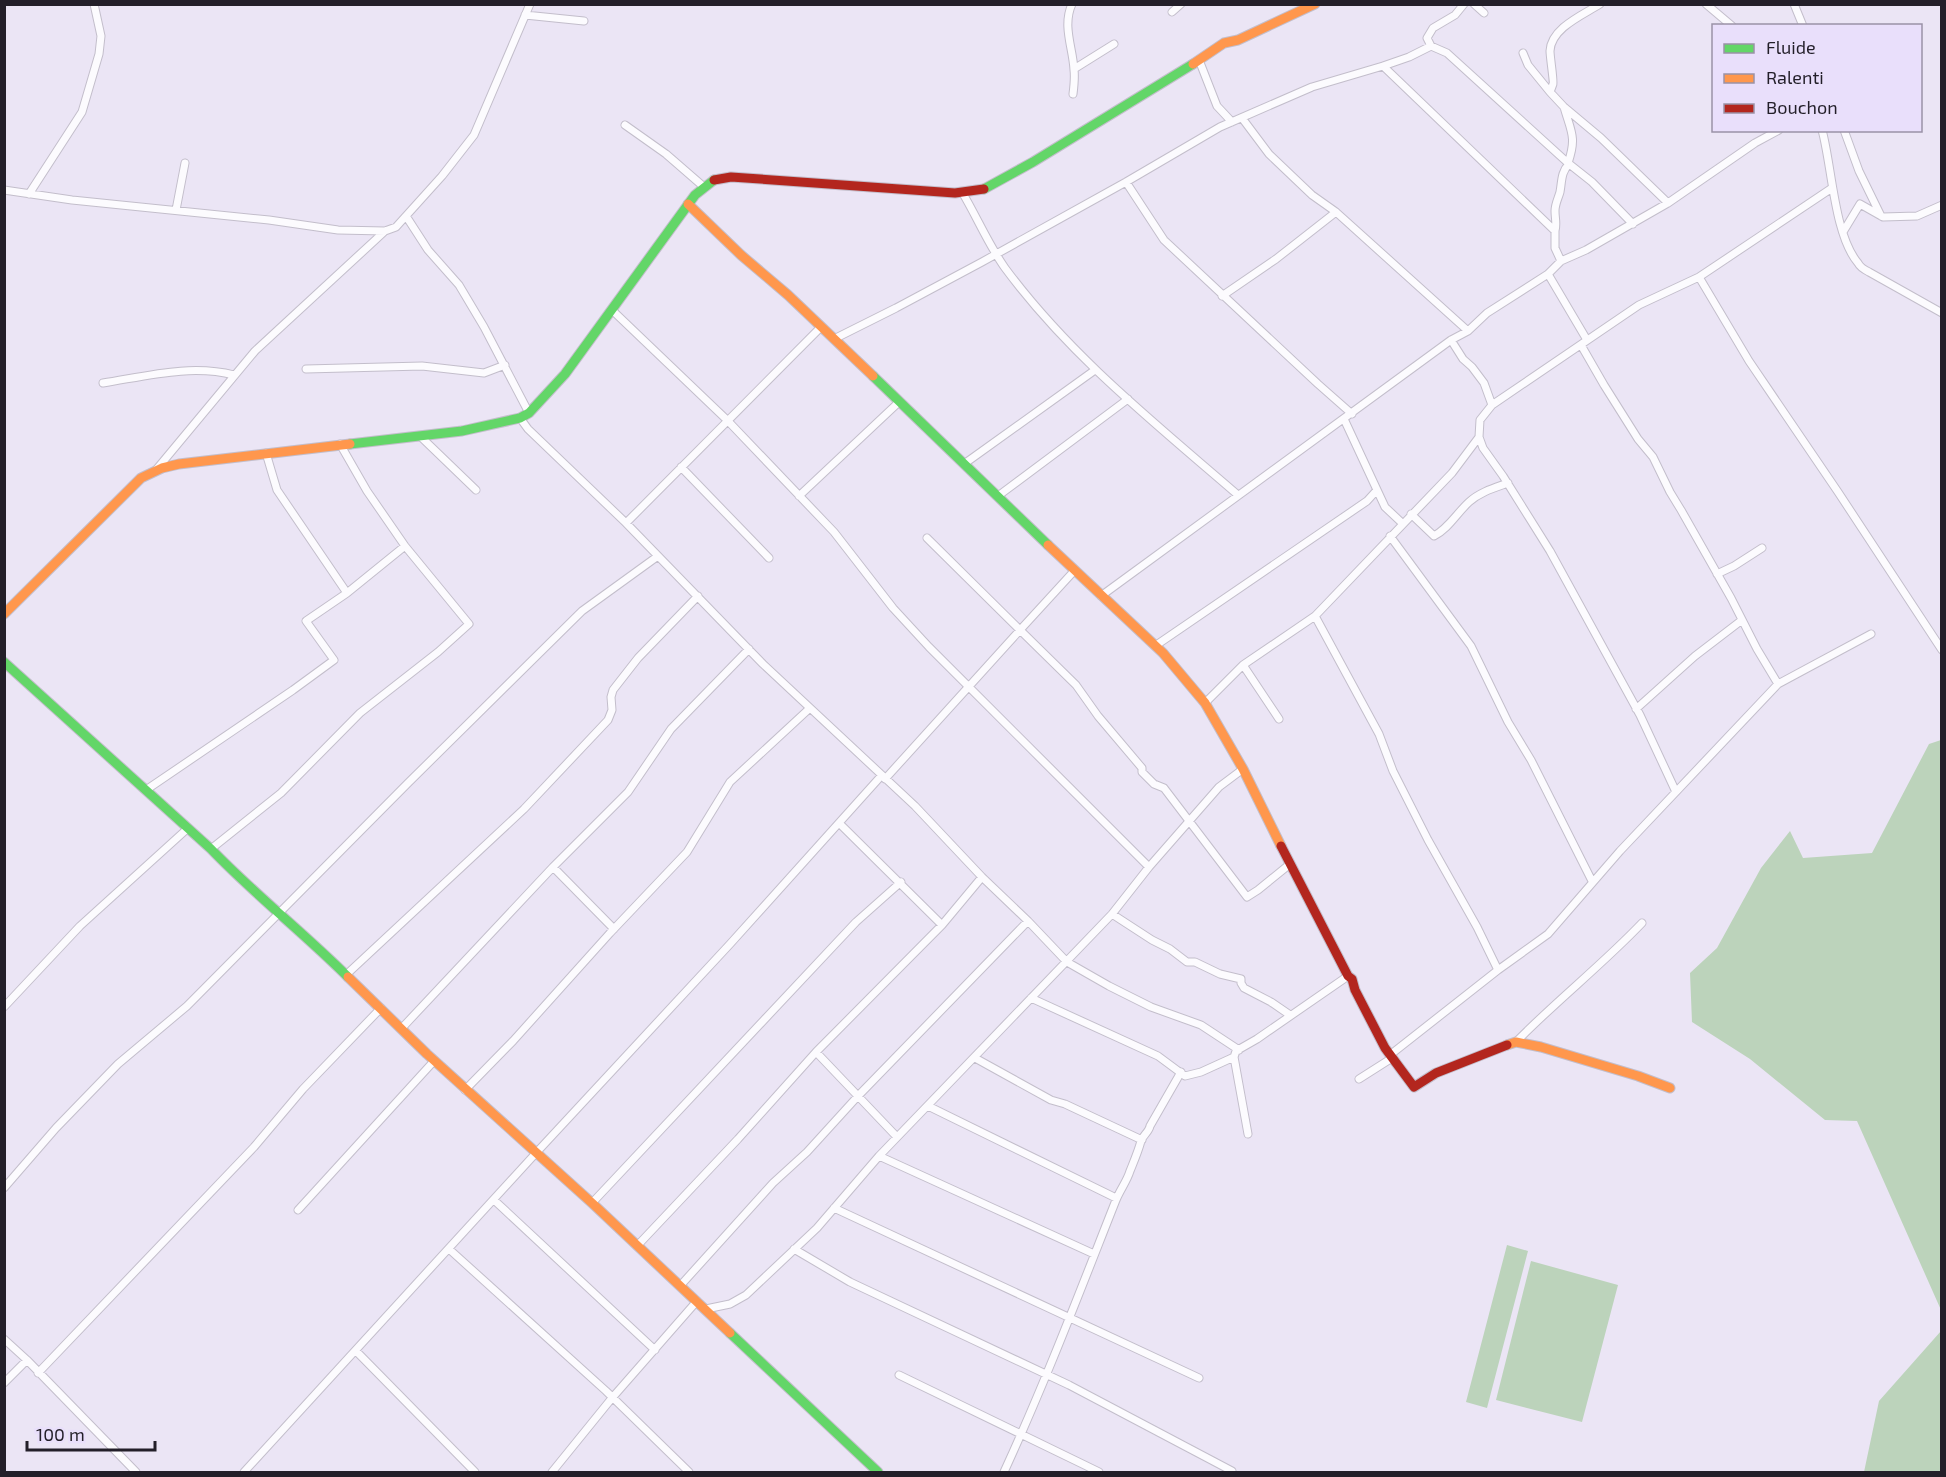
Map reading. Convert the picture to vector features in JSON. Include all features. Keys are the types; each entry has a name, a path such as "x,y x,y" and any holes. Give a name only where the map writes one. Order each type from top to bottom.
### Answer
{"street":[{"path":"29,194 82,112 99,54 101,36 94,4"},
{"path":"4,190 72,200 268,220 338,230 385,231 396,227 442,177 474,135 530,4"},
{"path":"1072,4 1069,12 1068,35 1074,69 1073,94"},
{"path":"1172,12 1181,4"},
{"path":"4,614 128,490 141,478 154,472 179,464 462,431 519,418 529,413 565,374 688,204 704,187 716,179 731,177 930,192 982,190 1033,162 1224,43 1239,40 1315,4"},
{"path":"1464,4 1455,15 1433,28 1427,38 1431,46 1446,53 1472,75 1568,164 1592,182 1633,224"},
{"path":"1474,4 1484,13"},
{"path":"1550,92 1554,82 1550,49 1557,33 1600,4"},
{"path":"1706,4 1730,24"},
{"path":"1794,4 1802,24"},
{"path":"525,15 584,21"},
{"path":"1074,69 1114,44"},
{"path":"834,339 996,254 1220,127 1312,87 1383,66 1431,46"},
{"path":"1523,53 1527,65 1564,107 1601,138 1668,203"},
{"path":"1199,60 1217,106 1232,122"},
{"path":"1383,66 1555,231"},
{"path":"1561,261 1555,248 1557,222 1555,203 1559,195 1563,170 1568,164 1574,145 1564,107"},
{"path":"1242,118 1269,154 1312,195 1336,212 1467,331"},
{"path":"625,125 666,154 704,187"},
{"path":"1101,596 1451,340 1467,331 1487,314 1548,274 1561,261 1586,250 1668,203 1755,143 1775,132"},
{"path":"1822,132 1832,188 1843,232 1858,264 1941,313"},
{"path":"1845,132 1859,171 1881,216"},
{"path":"176,210 185,163"},
{"path":"1126,182 1164,240 1352,414"},
{"path":"1676,792 1636,709 1550,551 1508,483 1483,448 1479,437 1480,420 1492,405 1639,305 1699,277 1832,188"},
{"path":"962,192 996,254 1032,301 1095,370 1238,495"},
{"path":"688,204 741,255 788,294 1163,653 1205,703 1243,769 1348,976 1352,979 1365,1010 1391,1057 1414,1087 1436,1073 1515,1042 1544,1013 1611,955 1642,923"},
{"path":"1843,232 1860,204 1883,217 1917,216 1941,205"},
{"path":"1222,296 1276,259 1336,212"},
{"path":"406,216 428,250 459,285 505,365 529,413"},
{"path":"154,472 255,351 385,231"},
{"path":"1548,274 1587,340"},
{"path":"1699,277 1749,361 1941,650"},
{"path":"612,310 727,420 834,532 893,608 968,687 1149,867"},
{"path":"626,523 821,327"},
{"path":"1451,340 1462,359 1484,382 1492,405"},
{"path":"1581,345 1632,430 1653,457 1670,492 1778,684"},
{"path":"306,369 422,366 484,373 505,365"},
{"path":"103,383 170,372 213,370 234,375"},
{"path":"964,464 1095,370"},
{"path":"998,496 1128,399"},
{"path":"800,496 899,402"},
{"path":"519,418 749,649 915,806 1066,962 1152,1007 1201,1024 1237,1053 1248,1134"},
{"path":"1344,419 1385,507 1402,523"},
{"path":"420,435 476,490"},
{"path":"1205,703 1243,665 1314,616 1452,473 1479,437"},
{"path":"211,849 281,793 360,713 438,652 469,624 405,546 367,491 340,444"},
{"path":"266,453 277,489 347,594"},
{"path":"681,467 769,558"},
{"path":"1412,514 1434,536 1445,530 1468,503 1481,492 1508,483"},
{"path":"1155,646 1366,501 1377,490"},
{"path":"1390,536 1471,646 1508,722 1531,760 1592,881"},
{"path":"927,538 1076,685 1098,716 1142,768 1142,772 1154,784 1164,788 1247,897 1290,864"},
{"path":"146,790 334,660 306,621 347,594 405,546"},
{"path":"1717,574 1762,548"},
{"path":"4,1188 56,1128 118,1064 187,1006 582,611 658,556"},
{"path":"244,1473 839,823 1076,570"},
{"path":"347,974 524,809 608,720 612,710 613,690 638,658 698,596"},
{"path":"1314,616 1379,734 1393,771 1498,970"},
{"path":"1636,709 1695,656 1742,620"},
{"path":"1359,1079 1391,1057 1498,970 1548,934 1592,881 1778,684 1871,634"},
{"path":"401,1029 627,792 671,729 749,649"},
{"path":"4,662 347,974 434,1061 592,1203 878,1473"},
{"path":"1243,665 1279,719"},
{"path":"465,1090 687,852 730,782 810,708"},
{"path":"706,1310 730,1305 746,1295 794,1249 897,1137 1112,914 1149,867 1219,787 1243,769"},
{"path":"839,823 942,925"},
{"path":"4,1007 80,926 187,829"},
{"path":"553,867 614,929"},
{"path":"637,1246 816,1052 942,925 982,877"},
{"path":"592,1203 848,931 901,882"},
{"path":"1112,914 1152,940 1170,948 1187,963 1195,962 1220,974 1241,979 1244,988 1290,1015"},
{"path":"680,1286 773,1183 807,1152 858,1096 1028,921"},
{"path":"1031,998 1158,1056 1185,1076 1201,1072 1237,1053 1348,976"},
{"path":"38,1373 254,1147 303,1089 381,1008"},
{"path":"1515,1042 1541,1047 1670,1088"},
{"path":"816,1052 897,1137"},
{"path":"975,1058 1051,1100 1065,1104 1142,1140"},
{"path":"298,1210 434,1061"},
{"path":"1004,1473 1070,1318 1116,1198 1130,1173 1142,1140 1181,1072"},
{"path":"928,1106 1116,1198"},
{"path":"879,1156 1094,1254"},
{"path":"494,1200 654,1350"},
{"path":"834,1208 1199,1378"},
{"path":"449,1249 612,1398 689,1473"},
{"path":"794,1249 850,1282 1046,1374 1232,1471"},
{"path":"552,1473 612,1398 697,1301"},
{"path":"4,1339 136,1473"},
{"path":"356,1351 476,1473"},
{"path":"4,1383 27,1360"},
{"path":"899,1375 1099,1473"}],"green space":[{"path":"1942,740 1941,1310 1857,1121 1825,1120 1750,1059 1692,1022 1690,973 1717,948 1761,868 1790,831 1803,858 1872,853 1929,744"},
{"path":"1507,1245 1528,1251 1487,1408 1466,1402"},
{"path":"1531,1261 1618,1285 1582,1422 1496,1400"},
{"path":"1941,1331 1941,1472 1864,1472 1879,1401"}],"traffic: fast":[{"path":"984,189 1033,162 1193,64"},
{"path":"350,444 462,431 520,418 529,413 565,374 695,195 714,180"},
{"path":"873,376 1048,545"},
{"path":"4,662 211,849 348,977"},
{"path":"730,1333 878,1472"}],"traffic: slow":[{"path":"1193,64 1224,43 1238,40 1315,4"},
{"path":"688,204 873,376"},
{"path":"4,614 141,478 162,468 179,464 350,444"},
{"path":"1048,545 1163,653 1205,703 1243,769 1281,846"},
{"path":"348,977 427,1054 592,1203 730,1333"},
{"path":"1507,1045 1516,1042 1541,1047 1670,1088"}],"traffic: jam":[{"path":"714,180 731,177 955,193 984,189"},
{"path":"1281,846 1348,976 1352,979 1355,990 1385,1048 1414,1087 1436,1073 1507,1045"}]}
